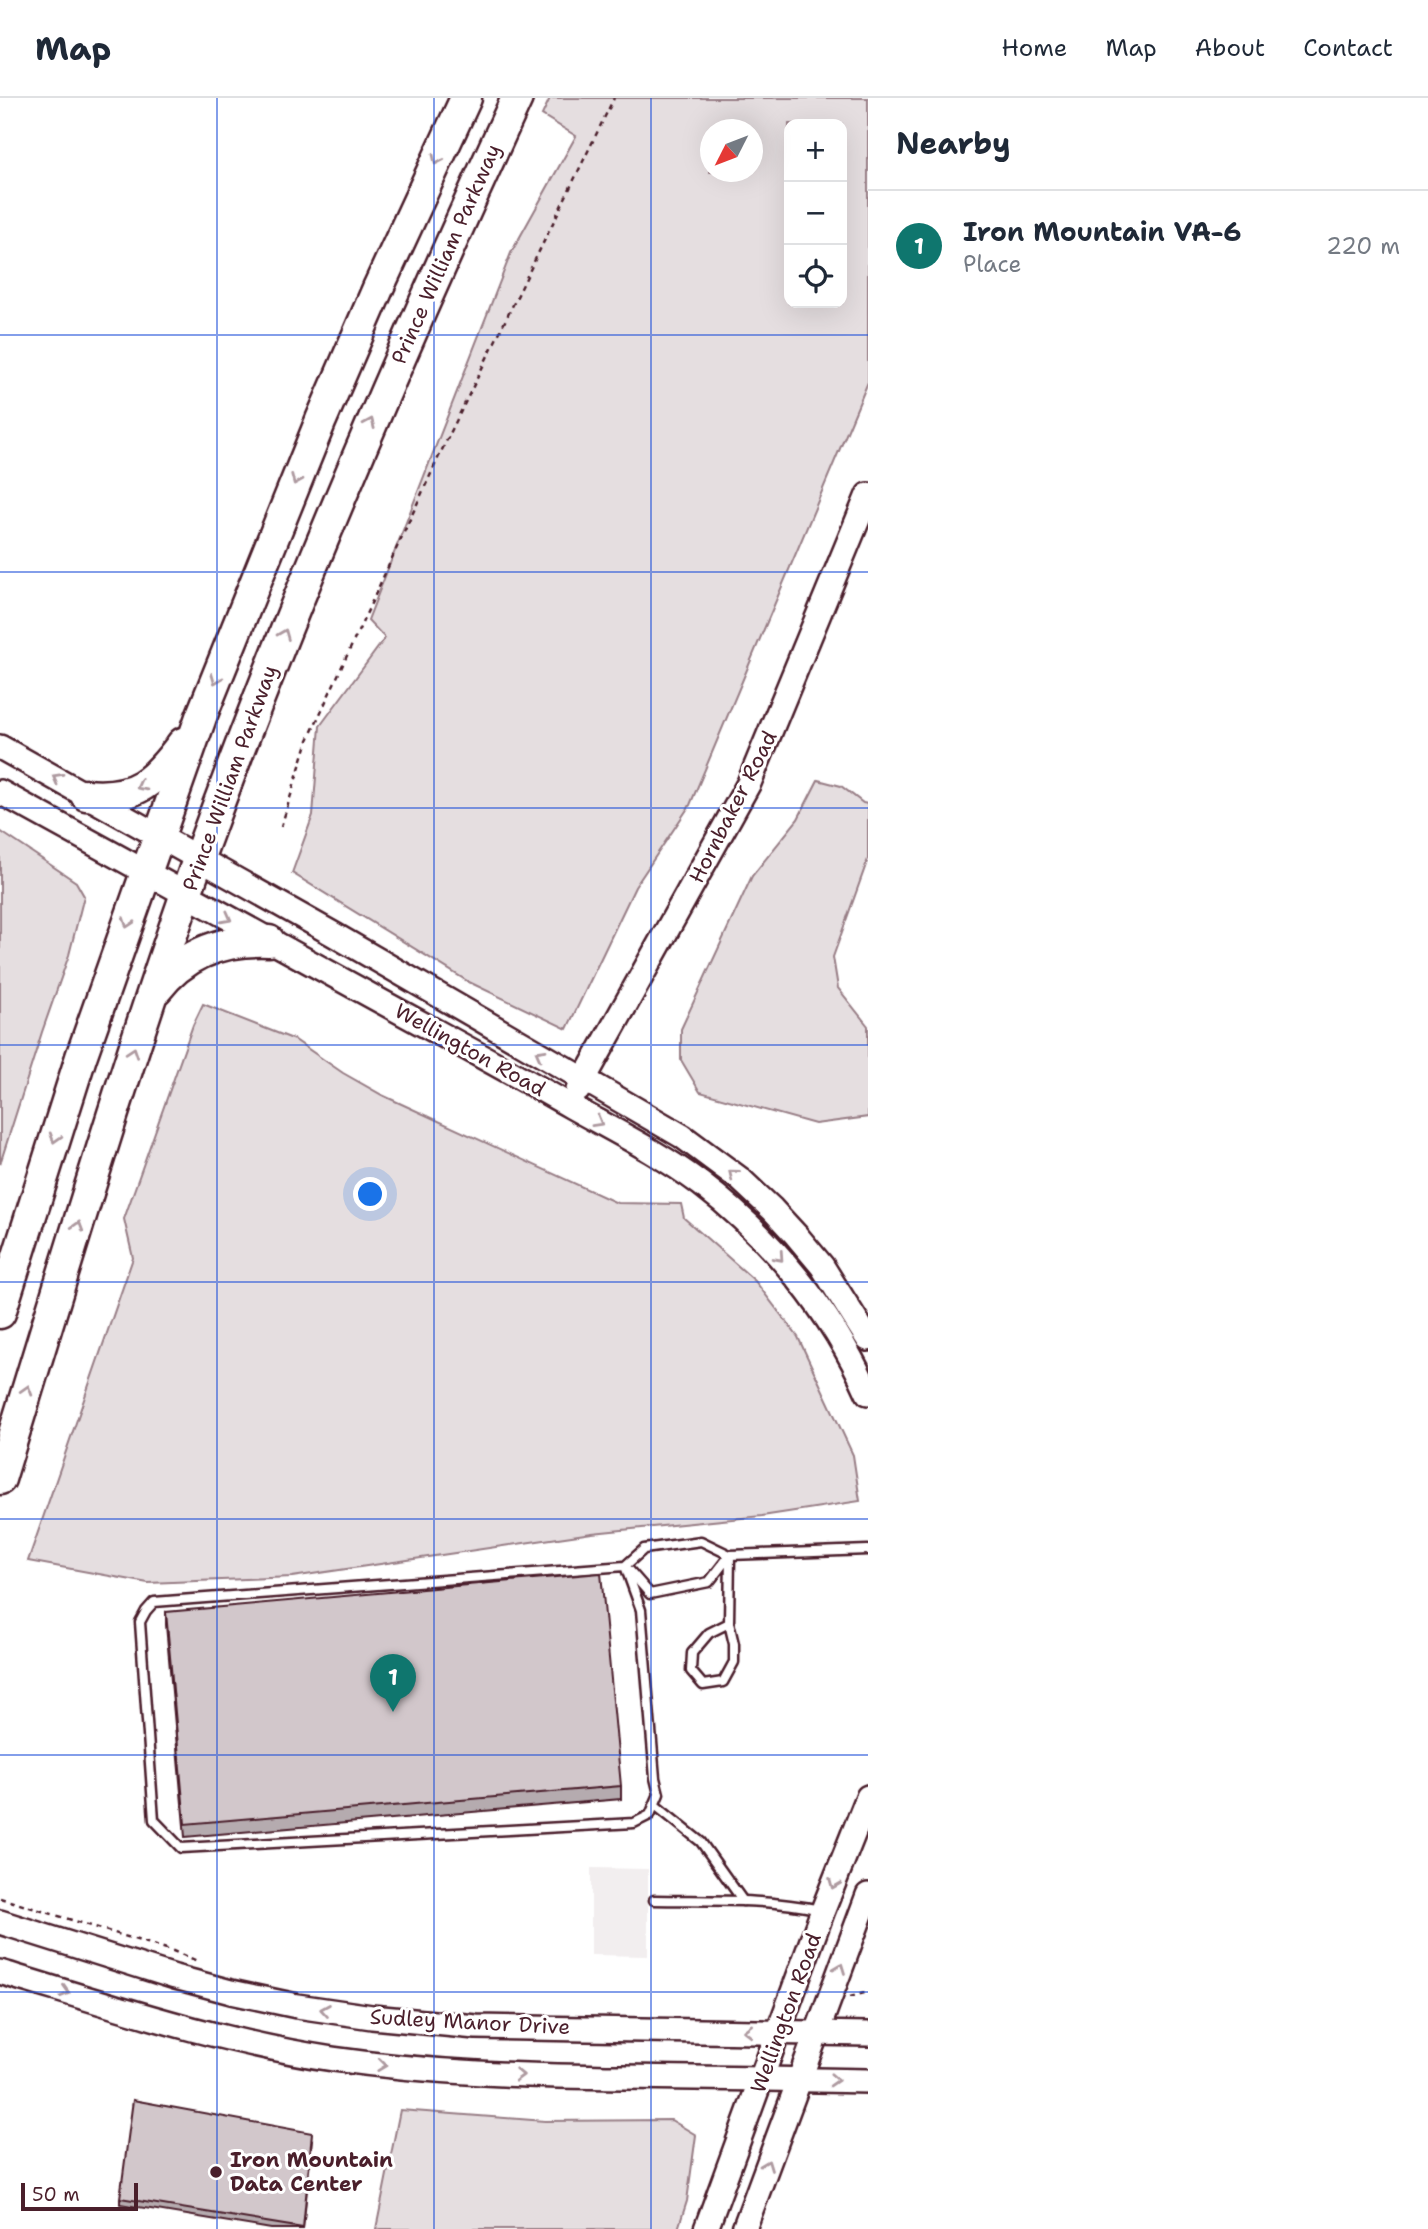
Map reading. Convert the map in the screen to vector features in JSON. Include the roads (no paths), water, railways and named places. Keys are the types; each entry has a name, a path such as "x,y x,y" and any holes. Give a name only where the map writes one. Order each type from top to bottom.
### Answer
{"highway":[{"path":"0,1313 80,1057 201,717 321,420 466,98"},
{"name":"Prince William Parkway","path":"0,1479 115,1108 199,858 274,657 359,448 517,98"},
{"path":"86,795 107,797 123,794 138,789 153,779 168,764 201,717"},
{"path":"153,995 172,972 188,959 207,950 227,943 269,941"}],"main road":[{"name":"Hornbaker Road","path":"571,1106 584,1078 749,783 867,500"},
{"name":"Wellington Road","path":"0,747 159,835 682,1136 748,1186 788,1226 822,1266 868,1339"},
{"name":"Wellington Road","path":"0,792 664,1159 701,1185 758,1235 799,1280 846,1349 868,1393"},
{"name":"Wellington Road","path":"705,2229 823,1910 868,1797"},
{"name":"Wellington Road","path":"744,2229 868,1895"},
{"name":"Sudley Manor Drive","path":"0,1922 231,1992 297,2006 421,2023 868,2034"},
{"path":"0,1972 197,2031 268,2048 333,2059 465,2073 868,2081"}],"lane":[{"path":"625,1566 640,1610 655,1778 659,1794 650,1815 634,1823 181,1847 154,1820 140,1622 154,1602 625,1566 644,1549 701,1541 730,1555 868,1550"},
{"path":"625,1566 650,1594 709,1582 730,1555"},
{"path":"729,1623 709,1633 692,1653 691,1671 704,1685 723,1682 734,1662 734,1644 729,1623 730,1555"},
{"path":"654,1805 701,1842 743,1901"},
{"path":"654,1900 788,1903 823,1910"}],"place":[{"name":"Iron Mountain VA-6","path":"393,1712"},
{"name":"Iron Mountain Data Center","path":"216,2172"}]}
